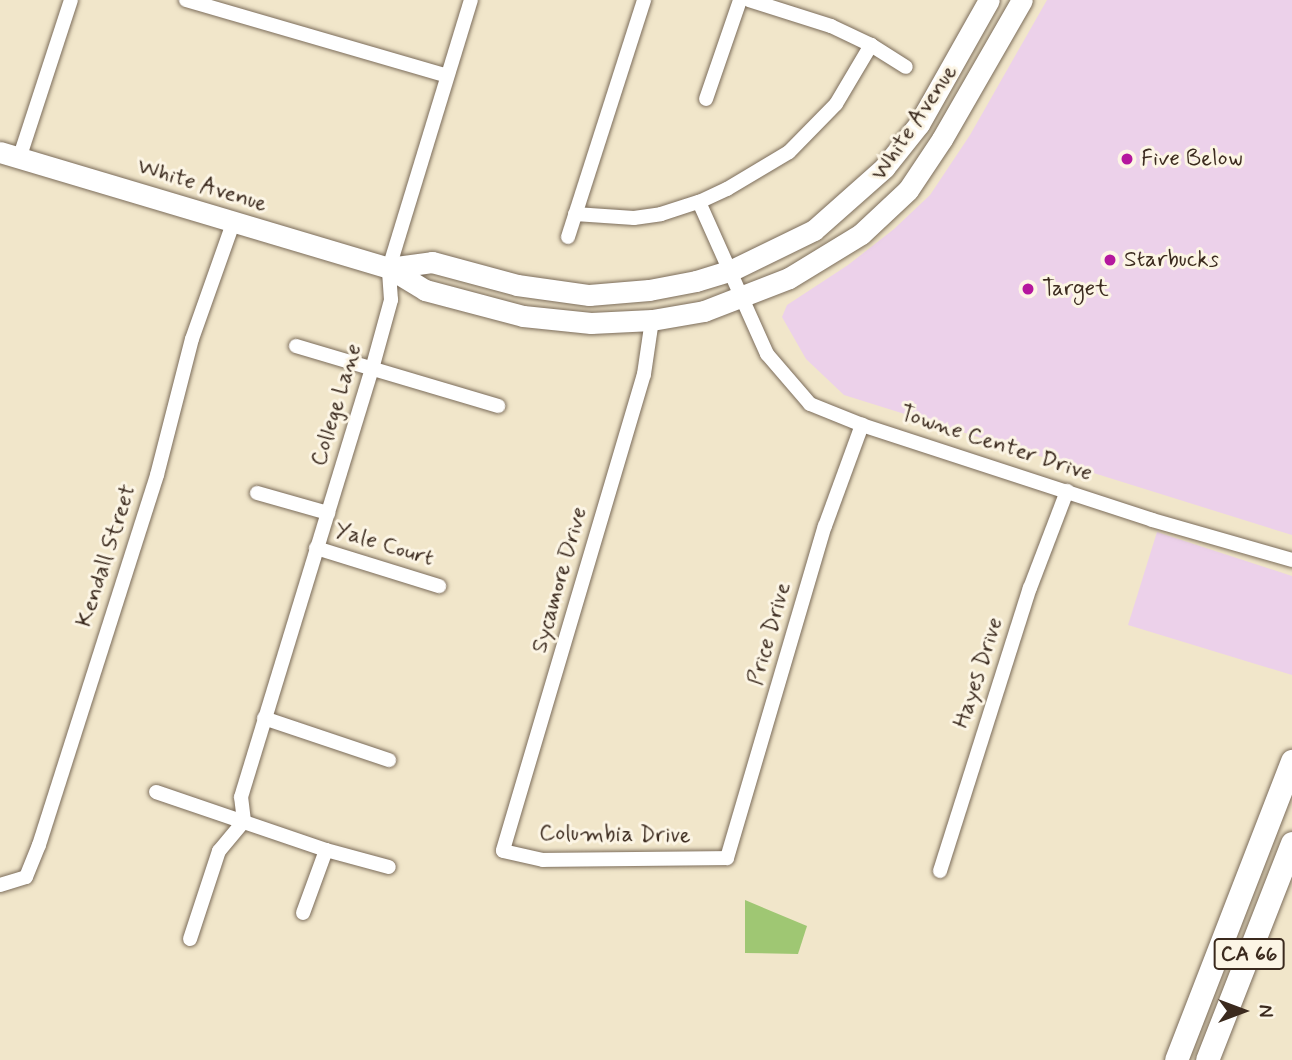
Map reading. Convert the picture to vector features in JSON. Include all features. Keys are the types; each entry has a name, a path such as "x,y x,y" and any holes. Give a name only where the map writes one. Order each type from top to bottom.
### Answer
{"main road":[{"name":"White Avenue","path":"389,268 432,262 517,285 589,295 649,290 696,281 732,270 814,230 884,168 919,124 989,0"},
{"name":"White Avenue","path":"10,155 389,268 425,290 523,316 591,323 652,320 705,310 789,278 861,233 908,190 942,139 1022,0"},
{"name":"CA 66","path":"1176,1060 1292,761"},
{"name":"CA 66","path":"1208,1060 1292,843"}],"street":[{"path":"10,155 71,0"},
{"path":"186,0 447,76"},
{"name":"College Lane","path":"244,821 241,797 372,369 391,300 389,268 471,0"},
{"path":"568,237 644,0"},
{"path":"706,99 740,0"},
{"path":"749,0 831,26 871,45 906,67"},
{"path":"575,214 634,218 699,202 789,152 836,104 871,45"},
{"name":"Towne Center Drive","path":"699,202 744,296 767,354 810,404 862,425 1185,531 1292,560"},
{"name":"Kendall Street","path":"1,885 26,877 39,845 157,475 192,339 233,223"},
{"name":"Sycamore Drive","path":"503,852 644,374 652,320"},
{"path":"296,346 498,406"},
{"name":"Price Drive","path":"727,859 825,526 862,425"},
{"name":"Hayes Drive","path":"940,871 1030,588 1067,491"},
{"name":"Yale Court","path":"257,493 328,513"},
{"name":"Yale Court","path":"316,548 439,586"},
{"path":"264,718 389,760"},
{"path":"156,792 327,850 389,867"},
{"path":"190,939 219,851 244,821"},
{"path":"303,913 327,850"},
{"name":"Columbia Drive","path":"503,852 543,860 727,859"}],"shaded area":[{"path":"1047,0 1292,0 1292,535 844,395 806,359 782,317 787,305 848,265 894,229 930,195 970,135"},
{"path":"1157,532 1292,576 1292,675 1128,625"}],"green space":[{"path":"745,900 807,926 798,954 745,953"}],"place":[{"name":"Five Below","path":"1127,159"},
{"name":"Starbucks","path":"1110,260"},
{"name":"Target","path":"1028,289"}]}
